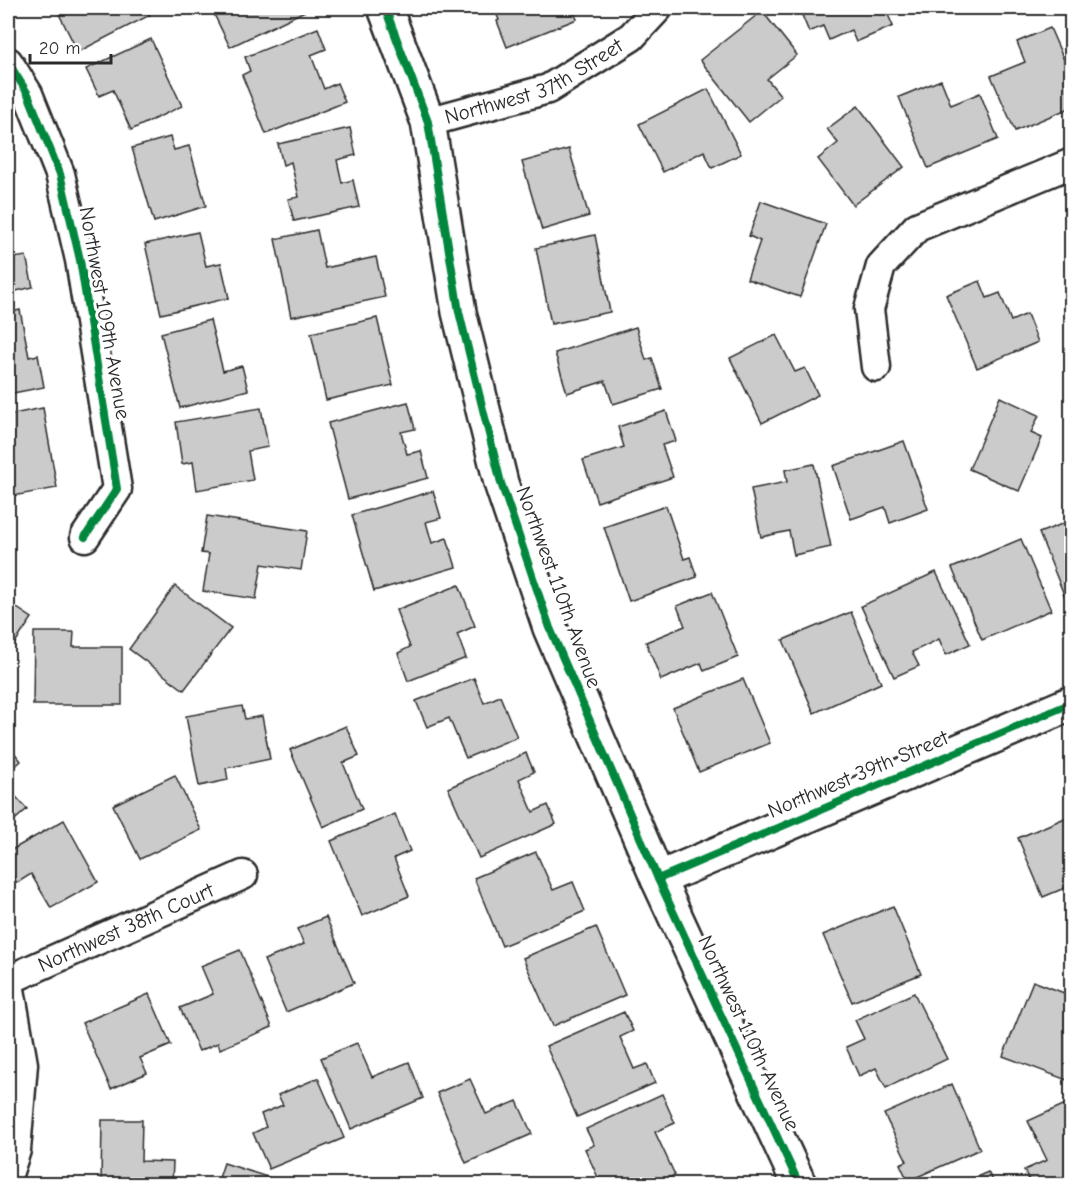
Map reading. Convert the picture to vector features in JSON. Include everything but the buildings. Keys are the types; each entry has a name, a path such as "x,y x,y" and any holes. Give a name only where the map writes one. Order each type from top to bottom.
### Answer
{"street":[{"name":"Northwest 110th Avenue","path":"385,8 428,123 459,312 501,483 550,628 658,879 799,1185"},
{"name":"Northwest 37th Street","path":"428,123 548,89 631,37 658,8"},
{"name":"Northwest 109th Avenue","path":"8,62 28,93 60,174 82,271 117,489 85,537"},
{"path":"876,367 869,309 881,266 917,227 1071,163"},
{"name":"Northwest 39th Street","path":"658,879 1071,703"},
{"name":"Northwest 38th Court","path":"8,979 243,875"},
{"path":"8,979 23,1064 16,1150 8,1174"}],"cycle path":[{"path":"385,8 428,122 459,312 501,483 550,628 658,879 799,1184"},
{"path":"8,62 28,94 60,174 80,260 117,489 85,537"},
{"path":"658,879 1072,703"}]}
